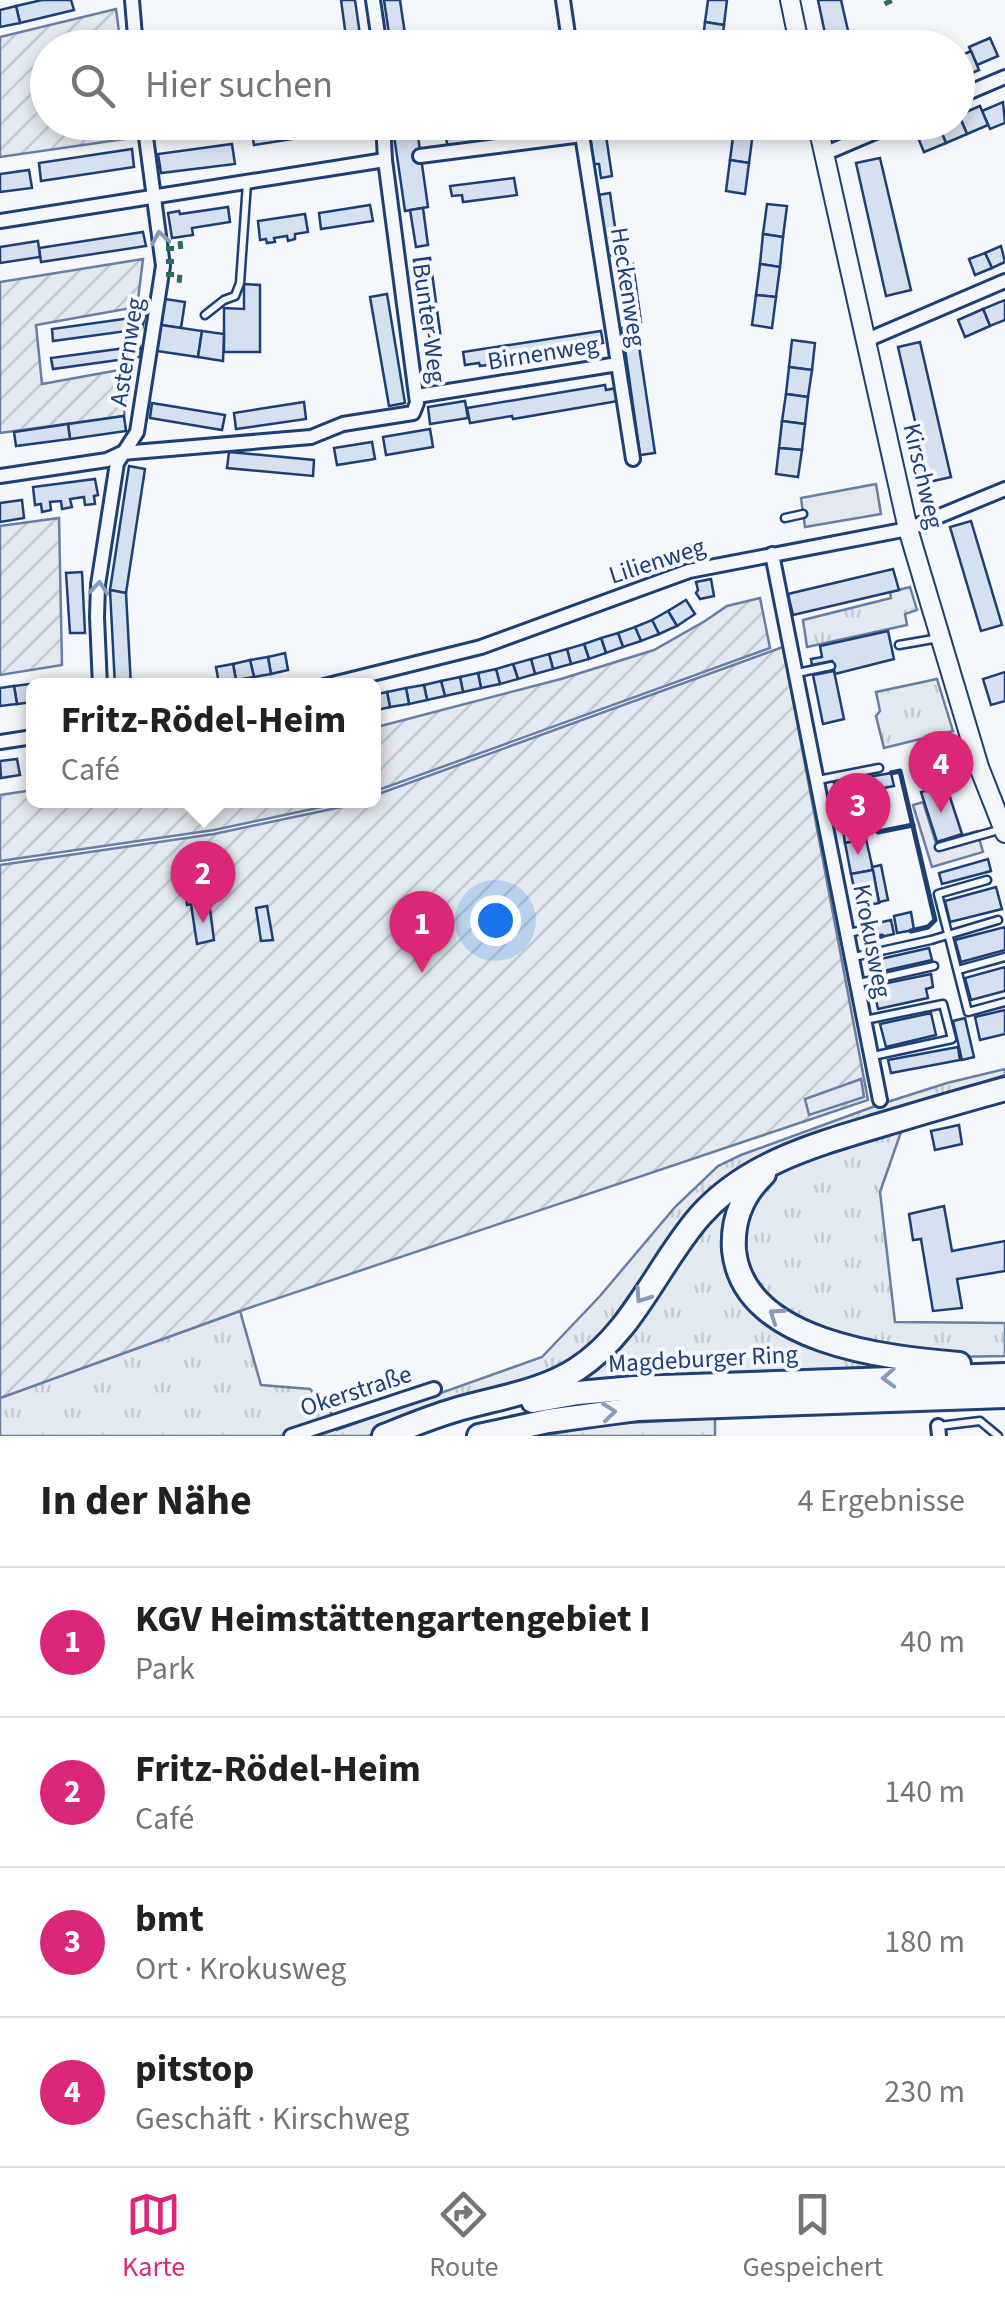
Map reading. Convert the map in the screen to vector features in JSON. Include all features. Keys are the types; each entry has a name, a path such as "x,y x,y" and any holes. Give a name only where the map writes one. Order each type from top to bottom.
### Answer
{"highway":[{"path":"384,1436 449,1412 544,1386 589,1361 616,1334 689,1230 712,1203 745,1177 787,1156 844,1136 1005,1089"},
{"path":"787,1156 752,1186 737,1218 736,1264 756,1300 792,1327 821,1338 889,1355 968,1365 996,1375"},
{"name":"Magdeburger Ring","path":"409,1436 513,1404 592,1392 996,1375"},
{"name":"Magdeburger Ring","path":"479,1436 548,1420 637,1409 1005,1396"}],"main road":[{"path":"790,0 796,30"},
{"name":"Kirschweg","path":"821,140 908,529 979,767 1004,831"}],"street":[{"path":"132,0 134,30"},
{"path":"373,0 377,30"},
{"path":"563,0 567,30"},
{"path":"975,90 1005,77"},
{"name":"Asternweg","path":"100,678 98,585 115,473 122,453 137,432 162,269 146,140"},
{"name":"Bunter Weg","path":"122,453 315,436 343,424 412,414 416,396 384,140"},
{"path":"420,156 515,140"},
{"name":"Heckenweg","path":"583,140 633,459"},
{"path":"824,154 857,140"},
{"path":"0,221 385,160"},
{"path":"866,340 1005,281"},
{"name":"Birnenweg","path":"416,396 618,364"},
{"path":"0,476 108,460 122,453"},
{"name":"Lilienweg","path":"356,678 481,647 705,567 908,529 1005,488"},
{"name":"Krokusweg","path":"772,554 880,1100"},
{"path":"0,742 26,738"},
{"name":"Okerstraße","path":"292,1436 434,1390"}],"lane":[{"path":"205,315 235,296 240,283 247,183"},
{"path":"785,518 803,514"},
{"path":"899,645 940,638"},
{"path":"796,673 831,666"},
{"path":"817,780 879,768"},
{"path":"939,847 1004,831"},
{"path":"987,880 938,894 968,1012 1005,1002"},
{"path":"852,957 998,920"},
{"path":"848,934 862,930"},
{"path":"958,970 1005,957"},
{"path":"857,983 934,966"},
{"path":"865,1020 942,1004 952,1040 872,1057"},
{"path":"938,1431 980,1421 998,1436"}],"green space":[{"path":"116,9 119,30 30,30 30,140 118,140 0,157 0,37"},
{"path":"143,259 137,307 36,325 42,384 130,368 124,416 0,433 0,282"},
{"path":"59,518 62,665 0,675 0,526"},
{"path":"910,587 917,610 905,614 907,625 807,647 803,620 891,598 890,592"},
{"path":"760,598 770,648 381,789 381,726 561,679 654,650 727,606"},
{"path":"783,647 868,1100 240,1311 0,1398 0,865 214,834 336,808 381,808 381,793"},
{"path":"937,679 953,731 884,748 876,716 880,711 876,692"},
{"path":"26,791 26,808 317,808 214,830 0,861 0,795"},
{"path":"1005,1069 1005,1075 786,1148 702,1200 682,1220 600,1337 581,1357 551,1373 368,1436 0,1436 0,1398 240,1311 261,1385 310,1389 332,1414 337,1430 542,1357 675,1207 718,1166 878,1105"},
{"path":"901,1132 880,1192 895,1322 1005,1323 1005,1356 950,1357 911,1352 815,1328 761,1294 743,1253 746,1216 769,1181 784,1168 864,1140"},
{"path":"736,1190 733,1203 754,1308 926,1366 566,1387 709,1216"},
{"path":"715,1418 715,1436 541,1436 610,1424"}],"shaded area":[{"path":"876,484 881,514 805,527 801,498"},
{"path":"923,802 936,843 977,831 983,852 932,867 913,805"},
{"path":"861,1079 864,1097 809,1115 805,1099"}],"building":[{"path":"42,0 71,0 74,10 20,23 16,6"},
{"path":"341,0 355,0 359,30 345,30"},
{"path":"384,0 400,0 404,30 388,30"},
{"path":"708,0 727,0 724,25 705,22"},
{"path":"818,0 841,0 848,30 824,30"},
{"path":"16,6 20,23 0,27 0,10"},
{"path":"705,22 724,25 723,30 704,30"},
{"path":"990,38 998,56 977,65 975,44"},
{"path":"1003,102 1005,123 990,129 982,111"},
{"path":"980,106 988,125 975,131 975,108"},
{"path":"253,140 286,140 254,145"},
{"path":"395,140 419,140 428,207 405,211"},
{"path":"446,140 496,140 448,148"},
{"path":"591,140 607,140 612,176 601,178 599,164 594,164"},
{"path":"733,140 752,140 749,163 730,160"},
{"path":"919,140 945,140 946,143 924,152"},
{"path":"232,144 235,164 161,173 158,154"},
{"path":"132,149 134,167 41,181 39,163"},
{"path":"880,158 911,290 886,296 856,163"},
{"path":"730,160 749,163 745,194 726,191"},
{"path":"29,170 32,188 0,192 0,174"},
{"path":"514,178 517,195 463,202 462,195 452,196 450,186"},
{"path":"610,193 619,254 606,256 598,195"},
{"path":"767,204 787,206 783,237 763,234"},
{"path":"370,205 373,221 321,229 319,213"},
{"path":"228,207 230,222 192,228 193,235 172,238 168,213"},
{"path":"423,208 428,245 416,247 410,210"},
{"path":"305,214 308,232 295,234 295,239 288,241 287,236 274,238 275,242 260,240 258,221"},
{"path":"143,232 146,246 41,262 39,248"},
{"path":"763,234 783,237 780,267 760,264"},
{"path":"38,241 40,257 0,263 0,247"},
{"path":"1001,246 1005,262 992,268 985,253"},
{"path":"985,253 992,268 975,275 969,259"},
{"path":"430,258 441,339 430,341 428,327 423,328 414,260"},
{"path":"633,264 641,322 628,324 620,266"},
{"path":"760,264 780,267 776,297 756,295"},
{"path":"244,284 260,285 260,352 224,352 224,308 244,309"},
{"path":"387,294 405,403 389,406 370,297"},
{"path":"756,295 776,297 772,328 752,325"},
{"path":"165,299 185,302 181,328 161,325"},
{"path":"1005,300 1005,320 990,326 983,309"},
{"path":"983,309 990,326 965,337 958,320"},
{"path":"145,316 142,329 53,341 52,329"},
{"path":"161,325 202,331 198,357 157,351"},
{"path":"636,326 655,453 640,455 622,328"},
{"path":"202,331 224,334 223,361 198,357"},
{"path":"601,331 603,343 588,345 589,350 465,365 463,352"},
{"path":"792,340 815,343 812,370 789,367"},
{"path":"920,342 951,477 929,482 898,347"},
{"path":"140,346 140,357 53,369 51,358"},
{"path":"789,367 812,370 808,397 786,394"},
{"path":"605,385 606,390 616,388 618,401 470,423 467,408"},
{"path":"786,394 808,397 805,424 782,421"},
{"path":"465,401 468,418 430,424 428,407"},
{"path":"304,402 306,419 236,429 234,413"},
{"path":"152,403 225,415 222,430 150,418"},
{"path":"124,416 126,431 70,439 68,424"},
{"path":"782,421 805,424 802,450 779,448"},
{"path":"68,424 70,439 16,446 14,432"},
{"path":"430,429 433,447 386,455 383,437"},
{"path":"372,442 375,459 337,465 334,448"},
{"path":"779,448 802,450 798,477 776,474"},
{"path":"229,452 314,460 313,476 227,468"},
{"path":"129,466 145,469 126,593 110,590"},
{"path":"95,479 95,504 85,505 84,497 70,499 72,507 62,509 61,501 50,502 51,510 42,512 41,504 35,505 33,487"},
{"path":"22,500 24,518 0,522 0,503"},
{"path":"971,521 1002,625 981,631 950,527"},
{"path":"893,569 899,590 793,615 788,594"},
{"path":"82,572 85,633 70,633 66,573"},
{"path":"711,579 714,596 700,599 696,582"},
{"path":"110,590 126,593 131,678 115,678"},
{"path":"686,600 695,614 677,626 668,611"},
{"path":"668,611 677,626 659,634 652,620"},
{"path":"652,620 659,634 641,641 635,627"},
{"path":"635,627 641,641 623,647 618,633"},
{"path":"888,631 894,659 835,674 832,661 812,665 811,659 822,657 820,646"},
{"path":"618,633 623,647 606,653 601,638"},
{"path":"601,638 606,653 589,659 584,644"},
{"path":"584,644 589,659 571,664 567,649"},
{"path":"567,649 571,664 553,669 549,654"},
{"path":"285,653 288,670 271,674 268,657"},
{"path":"549,654 553,669 535,674 531,659"},
{"path":"268,657 271,674 254,677 250,660"},
{"path":"531,659 535,674 518,679 513,664"},
{"path":"250,660 254,677 236,678 233,664"},
{"path":"233,664 236,678 218,678 216,667"},
{"path":"513,664 518,679 500,684 496,669"},
{"path":"496,669 500,684 481,688 478,673"},
{"path":"834,671 844,719 823,724 813,675"},
{"path":"1005,672 1005,701 991,705 983,679"},
{"path":"478,673 481,688 463,692 460,677"},
{"path":"460,677 463,692 445,696 441,681"},
{"path":"441,681 445,696 427,700 424,685"},
{"path":"26,684 26,703 17,704 14,686"},
{"path":"424,685 427,700 409,704 406,688"},
{"path":"14,686 17,704 0,706 0,688"},
{"path":"406,688 409,704 390,707 387,692"},
{"path":"387,692 390,707 381,709 381,693"},
{"path":"17,759 20,775 1,778 0,761"},
{"path":"891,773 894,786 837,797 834,783"},
{"path":"946,785 962,834 937,842 921,792"},
{"path":"849,801 850,809 860,807 866,839 845,843 839,803"},
{"path":"866,839 873,870 851,874 845,843"},
{"path":"988,859 991,871 942,884 939,873"},
{"path":"881,865 888,900 879,902 872,867"},
{"path":"873,870 879,903 858,907 851,874"},
{"path":"214,878 217,901 209,902 214,940 197,944 184,882"},
{"path":"996,887 1002,909 950,922 945,901"},
{"path":"267,906 273,940 261,941 256,908"},
{"path":"911,912 914,930 897,933 894,916"},
{"path":"891,920 894,934 876,938 873,924"},
{"path":"1005,927 1005,950 961,962 955,940"},
{"path":"929,948 932,960 870,974 867,962"},
{"path":"1005,967 1005,991 971,1000 965,978"},
{"path":"931,974 933,987 926,989 928,998 878,1009 873,986"},
{"path":"1005,1010 1005,1034 980,1040 975,1017"},
{"path":"931,1013 936,1035 886,1047 880,1024"},
{"path":"965,1018 974,1057 962,1060 953,1021"},
{"path":"958,1047 960,1060 891,1073 888,1060"},
{"path":"959,1125 962,1144 935,1150 931,1131"},
{"path":"944,1206 952,1251 1005,1241 1005,1271 957,1279 962,1308 933,1311 921,1239 913,1240 909,1214"}],"hedge":[{"path":"887,0 890,6"},
{"path":"182,279 170,278 170,246 190,244"}],"wall":[{"path":"891,773 900,771 935,920 928,927 911,931"},
{"path":"878,832 913,825"},
{"path":"858,907 864,940 882,936"}],"place":[{"name":"pitstop","path":"941,813"},
{"name":"bmt","path":"858,855"},
{"name":"Fritz-Rödel-Heim","path":"203,923"},
{"name":"KGV Heimstättengartengebiet I","path":"422,973"}]}
